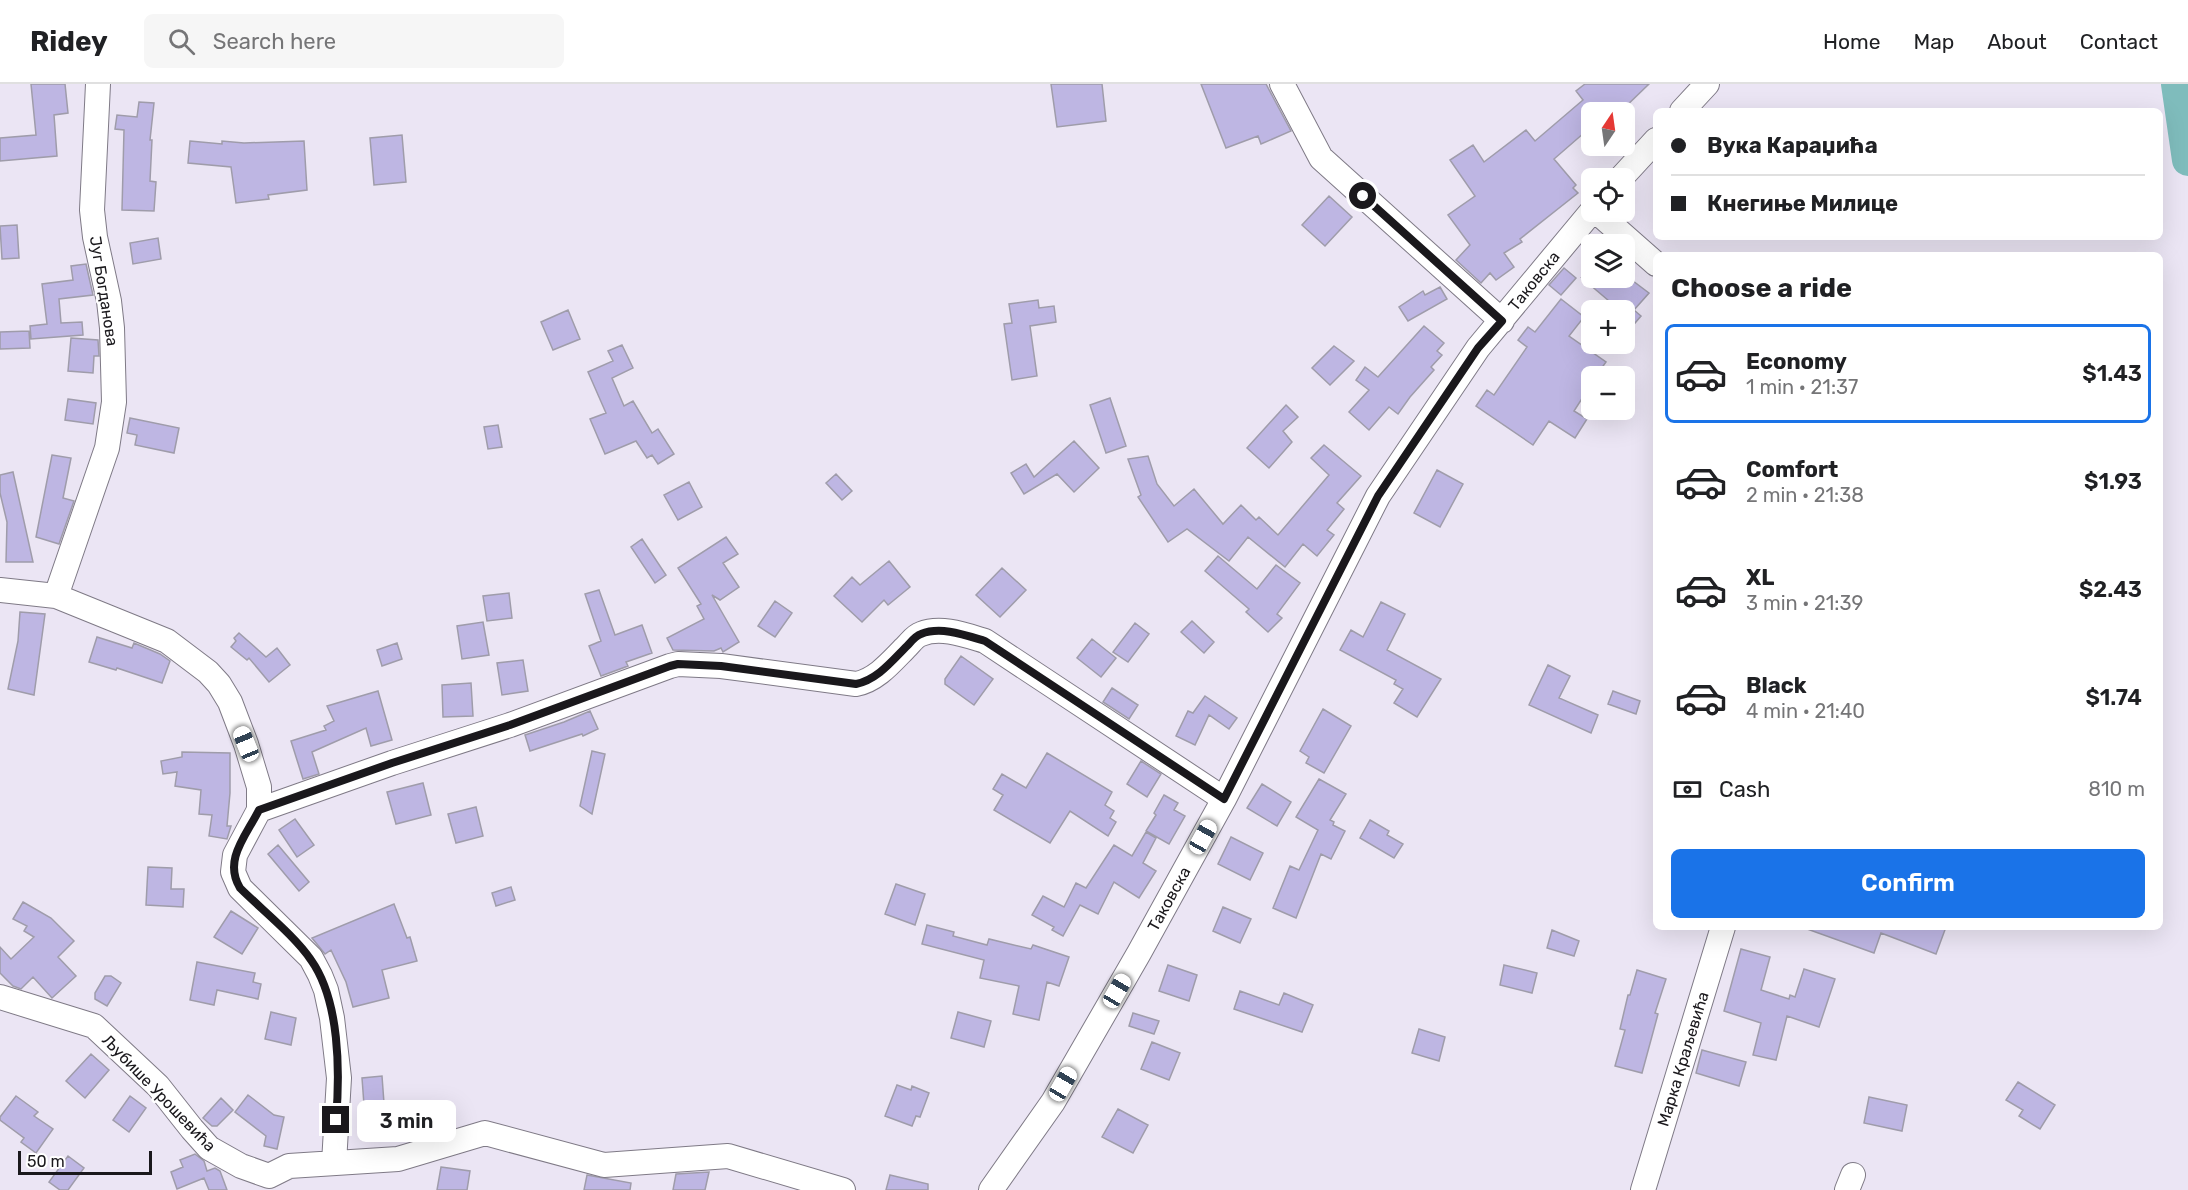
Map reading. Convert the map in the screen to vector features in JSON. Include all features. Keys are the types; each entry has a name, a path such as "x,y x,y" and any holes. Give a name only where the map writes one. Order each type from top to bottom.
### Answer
{"street":[{"name":"Југ Богданова","path":"56,596 107,448 114,402 112,328 109,301 95,237 93,210 98,84"},
{"path":"1282,84 1321,158 1502,321"},
{"path":"1685,108 1707,84"},
{"path":"1630,168 1653,143"},
{"name":"Таковска","path":"991,1190 1053,1102 1224,799 1378,496 1478,348 1583,222"},
{"path":"1608,222 1653,261"},
{"path":"0,590 56,596 166,641 208,672 230,702 259,787 259,810 235,855 233,872 240,888 310,958 326,990 332,1018 339,1078 334,1163"},
{"path":"259,810 392,763 510,725 670,666 678,664 721,666 856,684 864,683 880,672 920,634 939,632 958,633 985,641 1224,799"},
{"name":"Марка Краљевића","path":"1643,1190 1722,930"},
{"name":"Љубише Урошевића","path":"0,997 94,1026 158,1086 209,1148 268,1183 289,1166 398,1159 484,1133 604,1165 728,1156 843,1190"}],"building":[{"path":"31,84 65,84 68,113 54,115 57,156 0,161 0,138 36,135"},
{"path":"1051,84 1102,84 1106,121 1057,127"},
{"path":"1201,84 1266,84 1291,131 1261,144 1258,136 1226,148"},
{"path":"1585,84 1649,84 1630,102 1581,102 1581,136 1554,159 1576,185 1573,188 1578,193 1520,239 1522,242 1504,253 1514,267 1496,280 1490,273 1481,283 1456,260 1470,245 1448,215 1475,196 1450,160 1473,145 1484,162 1526,130 1535,141 1583,100 1576,91"},
{"path":"139,102 154,103 150,140 152,140 150,181 156,182 154,211 122,210 124,130 115,129 117,115 137,117"},
{"path":"402,135 406,182 374,185 370,138"},
{"path":"190,141 222,144 222,141 244,143 304,141 307,190 268,195 269,199 236,203 231,167 188,163"},
{"path":"1329,196 1352,217 1325,246 1302,225"},
{"path":"17,225 19,258 2,259 0,226"},
{"path":"158,238 161,259 133,264 130,243"},
{"path":"86,264 93,295 59,299 61,323 82,322 83,335 31,339 30,326 47,324 42,284 73,280 71,266"},
{"path":"1564,268 1576,278 1561,295 1549,285"},
{"path":"1635,282 1649,293 1635,309 1635,300 1608,300 1594,288 1635,288"},
{"path":"1440,287 1447,299 1408,321 1399,307 1423,291 1425,295"},
{"path":"1561,299 1581,315 1581,321 1569,336 1581,344 1581,354 1595,354 1606,362 1603,366 1581,366 1581,400 1574,411 1581,415 1581,420 1586,420 1575,438 1549,421 1533,445 1476,406 1487,390 1494,395 1527,347 1518,340 1528,327 1535,332"},
{"path":"1038,300 1039,308 1054,306 1056,322 1030,326 1037,376 1012,380 1004,324 1012,323 1009,304"},
{"path":"568,310 580,339 553,350 541,322"},
{"path":"1635,311 1641,316 1635,323"},
{"path":"1424,326 1444,343 1437,351 1442,355 1431,367 1434,370 1398,414 1389,407 1369,430 1349,412 1369,390 1356,380 1365,367 1378,377"},
{"path":"29,331 30,348 0,349 0,332"},
{"path":"71,338 98,340 99,356 94,356 93,373 68,371"},
{"path":"622,345 633,368 612,378 624,406 633,401 652,433 658,429 674,454 658,464 652,455 647,458 636,441 605,454 590,419 606,413 588,372 613,361 608,351"},
{"path":"1334,346 1354,361 1330,385 1312,368"},
{"path":"1110,398 1126,446 1106,453 1090,405"},
{"path":"68,399 96,403 93,424 65,420"},
{"path":"1286,405 1298,417 1283,431 1292,442 1269,468 1247,448"},
{"path":"130,418 179,428 174,453 135,445 137,435 127,433"},
{"path":"498,425 502,447 488,449 484,427"},
{"path":"1074,441 1099,468 1074,492 1057,474 1024,494 1011,473 1026,464 1034,477"},
{"path":"1324,445 1361,476 1337,503 1344,509 1327,530 1334,535 1317,556 1303,544 1285,567 1248,537 1229,561 1187,529 1168,542 1138,497 1141,495 1128,459 1148,456 1157,484 1174,506 1194,489 1223,524 1241,505 1256,520 1259,517 1278,535 1329,475 1311,458"},
{"path":"52,455 71,458 63,498 74,501 59,544 36,537"},
{"path":"1437,470 1463,484 1440,527 1414,513"},
{"path":"13,472 33,562 6,562 7,522 0,493 0,475"},
{"path":"836,474 852,491 842,500 826,483"},
{"path":"689,482 702,507 678,520 664,495"},
{"path":"726,537 738,554 723,563 739,587 720,600 712,595 739,642 723,652 721,648 714,651 673,650 667,638 704,619 697,606 701,604 678,568"},
{"path":"642,539 666,575 655,583 631,547"},
{"path":"1218,556 1257,589 1276,565 1300,583 1277,614 1282,618 1268,632 1246,612 1249,609 1205,571"},
{"path":"889,561 910,587 888,605 884,600 862,622 834,596 852,577 860,585"},
{"path":"1002,568 1026,590 1000,617 976,595"},
{"path":"599,590 615,635 642,625 652,653 626,662 628,666 601,676 589,646 601,641 585,594"},
{"path":"509,593 512,618 487,621 483,596"},
{"path":"775,601 792,613 775,637 758,626"},
{"path":"1381,602 1405,614 1387,650 1441,679 1417,717 1394,703 1403,689 1394,684 1396,680 1340,650 1351,630 1363,637"},
{"path":"20,612 45,614 34,695 8,689 18,641"},
{"path":"1192,621 1214,642 1204,653 1181,632"},
{"path":"483,622 489,655 462,659 457,626"},
{"path":"1135,623 1149,634 1128,662 1113,652"},
{"path":"239,633 266,657 277,648 290,665 269,682 249,658 247,660 231,647 236,641 234,638"},
{"path":"97,637 132,648 134,643 170,661 162,683 117,668 116,670 89,662"},
{"path":"1092,639 1116,658 1101,677 1077,658"},
{"path":"397,643 402,659 382,666 377,650"},
{"path":"961,656 993,679 974,705 945,684 945,679"},
{"path":"523,660 528,691 502,695 497,663"},
{"path":"1548,665 1570,676 1559,698 1598,715 1591,733 1529,705"},
{"path":"471,683 473,716 443,717 442,685"},
{"path":"1112,688 1138,705 1129,719 1103,702"},
{"path":"378,691 392,740 371,746 366,728 312,752 319,774 303,779 291,741 326,730 324,726 334,721 327,706"},
{"path":"1613,691 1640,701 1636,714 1608,704"},
{"path":"1205,696 1237,718 1229,729 1209,715 1195,745 1176,736 1188,711 1193,713"},
{"path":"1323,709 1351,726 1324,773 1306,763 1309,757 1300,751"},
{"path":"590,711 598,729 583,736 582,734 530,751 525,735"},
{"path":"592,751 605,754 592,814 580,806"},
{"path":"182,752 230,753 227,826 231,826 227,839 209,836 212,815 199,814 201,790 175,786 177,772 163,774 161,761 182,757"},
{"path":"1047,753 1112,792 1105,805 1114,811 1110,818 1116,822 1108,836 1070,811 1050,843 994,810 1003,795 993,789 1002,774 1026,788"},
{"path":"1141,761 1161,774 1147,797 1127,784"},
{"path":"1319,779 1346,794 1330,820 1334,822 1333,825 1345,831 1331,859 1321,854 1296,918 1273,908 1290,866 1299,870 1318,830 1296,817"},
{"path":"423,783 431,815 396,824 387,792"},
{"path":"1262,784 1291,802 1277,826 1247,808"},
{"path":"1164,795 1178,803 1174,810 1185,816 1169,844 1146,831"},
{"path":"476,807 483,836 456,843 448,814"},
{"path":"295,819 314,845 297,857 279,830"},
{"path":"1370,820 1389,831 1387,835 1403,844 1394,858 1360,838"},
{"path":"1146,832 1156,838 1143,863 1156,871 1139,898 1114,882 1098,914 1080,905 1063,936 1052,930 1054,927 1032,915 1043,896 1064,907 1076,883 1086,888 1114,845 1132,856"},
{"path":"1231,837 1263,853 1250,880 1218,864"},
{"path":"278,845 309,882 299,891 268,854"},
{"path":"148,867 172,868 171,889 184,889 183,907 146,905"},
{"path":"896,884 925,894 915,925 885,914"},
{"path":"511,887 515,900 496,906 492,893"},
{"path":"23,902 51,918 74,941 58,957 76,976 52,998 33,977 21,989 13,986 0,973 0,947 11,959 34,937 24,931 27,926 13,919"},
{"path":"394,904 407,938 410,937 417,961 382,970 389,998 353,1007 346,982 331,950 325,954 312,938"},
{"path":"1223,907 1251,919 1240,943 1213,931"},
{"path":"231,911 258,928 242,954 214,937"},
{"path":"927,925 954,932 953,936 987,945 989,939 1031,949 1033,945 1069,957 1059,986 1047,982 1039,1020 1013,1014 1019,986 980,978 984,960 922,944"},
{"path":"1552,930 1579,941 1574,956 1547,948"},
{"path":"1810,930 1945,930 1936,954 1881,933 1874,953"},
{"path":"1741,949 1770,957 1761,990 1789,999 1790,995 1795,997 1804,969 1835,979 1819,1027 1787,1016 1776,1060 1753,1055 1761,1023 1724,1011"},
{"path":"197,962 255,973 253,982 261,984 258,999 217,990 214,1005 190,1000"},
{"path":"1168,965 1197,975 1189,1001 1159,991"},
{"path":"1504,965 1537,973 1532,993 1500,985"},
{"path":"1637,970 1666,979 1655,1013 1658,1014 1642,1073 1615,1066 1625,1030 1620,1029"},
{"path":"105,976 111,976 121,983 107,1006 95,999 95,993"},
{"path":"1240,991 1279,1005 1284,993 1313,1005 1302,1032 1234,1009"},
{"path":"271,1012 296,1018 291,1045 265,1039"},
{"path":"958,1012 991,1021 984,1047 951,1038"},
{"path":"1133,1013 1159,1021 1154,1034 1129,1026"},
{"path":"1419,1029 1445,1037 1439,1061 1412,1053"},
{"path":"1152,1042 1180,1053 1169,1080 1141,1069"},
{"path":"1702,1050 1746,1062 1739,1086 1696,1073"},
{"path":"91,1054 109,1070 85,1098 66,1081"},
{"path":"382,1076 384,1103 364,1105 362,1078"},
{"path":"2018,1082 2055,1105 2040,1129 2019,1116 2023,1110 2006,1100"},
{"path":"897,1085 911,1090 912,1086 929,1093 920,1117 916,1116 912,1126 885,1116"},
{"path":"248,1095 274,1115 284,1117 277,1149 264,1146 266,1136 235,1112"},
{"path":"16,1096 38,1112 34,1116 53,1129 36,1153 21,1142 24,1138 0,1120"},
{"path":"130,1096 146,1108 129,1132 113,1120"},
{"path":"1869,1097 1907,1105 1902,1131 1864,1123"},
{"path":"221,1098 233,1110 217,1126 212,1126 203,1118"},
{"path":"1118,1109 1148,1125 1133,1153 1102,1137"},
{"path":"195,1154 204,1161 207,1171 215,1168 220,1171 227,1190 209,1190 204,1178 177,1189 171,1172 183,1167 180,1160"},
{"path":"68,1156 84,1168 68,1190 60,1190 49,1182"},
{"path":"441,1167 470,1171 467,1190 437,1190"},
{"path":"709,1172 705,1190 673,1190 676,1174"},
{"path":"587,1175 631,1183 630,1190 584,1190"},
{"path":"890,1175 928,1184 928,1190 886,1190"}],"waterway":[{"path":"2177,84 2188,160"}],"route":[{"path":"336,1120 339,1078 332,1018 320,975 310,958 240,888 234,879 235,855 259,810 392,763 510,725 670,666 678,664 721,666 856,684 864,683 886,668 920,634 930,632 958,633 985,641 1224,799 1378,496 1478,348 1502,321 1363,196"}]}
